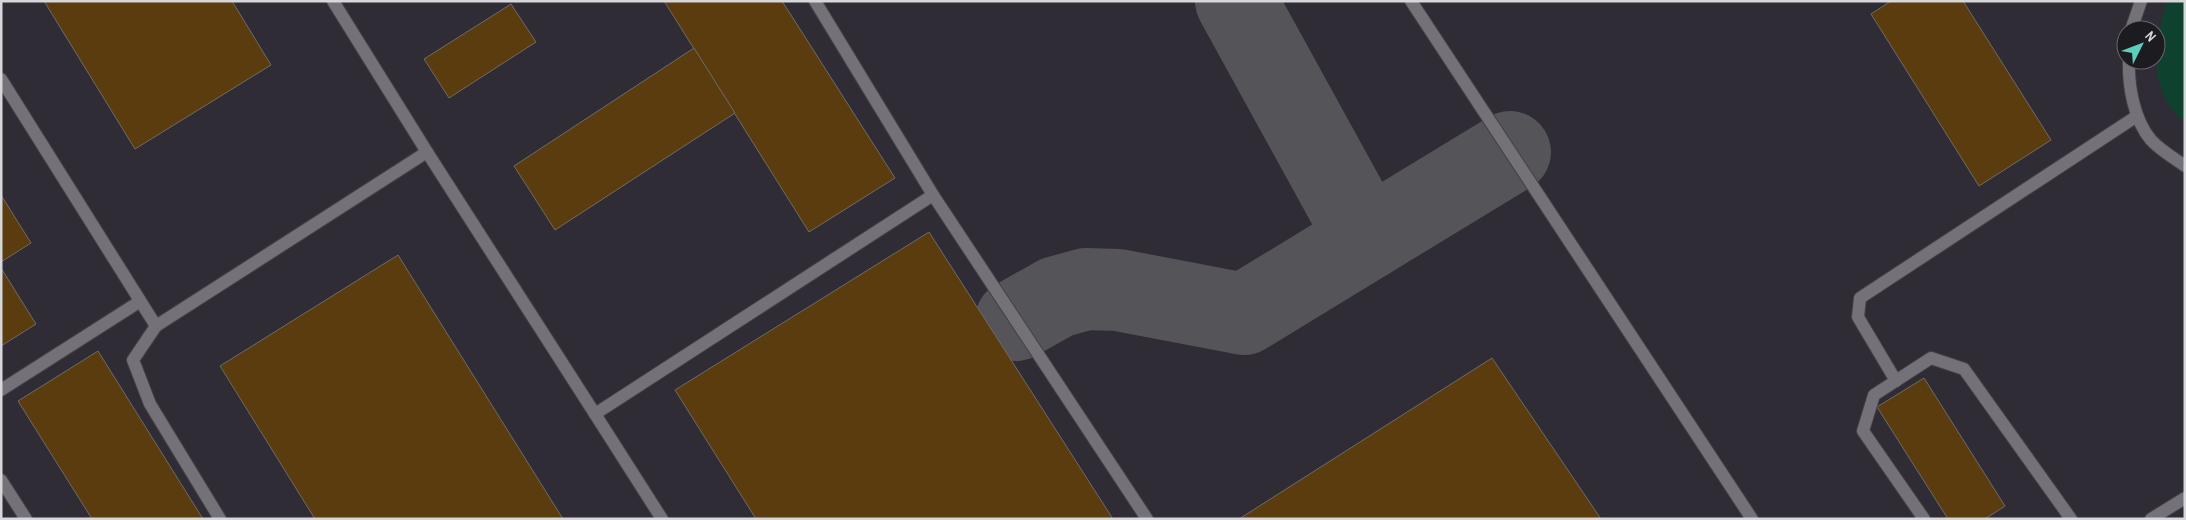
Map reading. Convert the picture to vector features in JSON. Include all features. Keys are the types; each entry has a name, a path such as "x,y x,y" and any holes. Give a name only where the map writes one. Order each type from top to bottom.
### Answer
{"lane":[{"path":"333,1 662,519"},
{"path":"815,1 934,195 1147,519"},
{"path":"1411,1 1752,519"},
{"path":"2134,20 2141,1"},
{"path":"2128,70 2128,78 2137,116 2151,140 2185,166"},
{"path":"1,79 139,302 156,326"},
{"path":"1896,381 1858,317 1860,298 2137,116"},
{"path":"220,519 150,404 133,360 156,326 428,152"},
{"path":"595,414 934,195"},
{"path":"1,390 139,302"},
{"path":"1924,519 1863,431 1874,395 1931,358 1964,369 2071,519"},
{"path":"1,480 26,519"},
{"path":"2151,519 2185,498"}],"shaded area":[{"path":"1,1 2185,1 2185,519 1,519"}],"green space":[{"path":"2168,1 2185,1 2185,122 2173,110 2159,83 2157,70 2166,70 2166,20 2162,20"}],"building":[{"path":"44,1 232,1 271,65 135,149"},
{"path":"664,1 782,1 895,178 809,232"},
{"path":"1891,1 1963,1 2051,140 1979,186 1871,14"},
{"path":"511,4 536,42 449,98 424,59"},
{"path":"694,48 735,113 555,230 514,166"},
{"path":"1,195 31,243 1,262"},
{"path":"929,232 1113,519 756,519 675,390"},
{"path":"398,255 563,519 315,519 220,366"},
{"path":"1,268 36,324 1,346"},
{"path":"98,351 203,519 92,519 18,401"},
{"path":"1492,358 1601,519 1239,519"},
{"path":"1924,378 2005,506 1985,519 1948,519 1877,407"}],"taxiway":[{"path":"1236,1 1367,239 1510,152"},
{"path":"1016,320 1057,297 1086,289 1118,290 1244,314 1367,239"}]}
